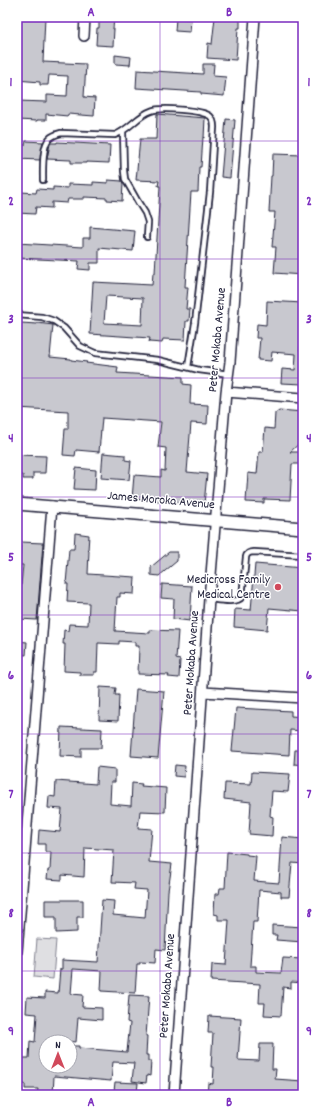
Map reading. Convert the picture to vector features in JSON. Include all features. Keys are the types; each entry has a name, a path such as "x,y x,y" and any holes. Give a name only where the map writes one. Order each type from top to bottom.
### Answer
{"street":[{"path":"84,36 85,17"},
{"name":"Peter Mokaba Avenue","path":"174,1095 209,599 226,392 229,374 255,17"},
{"path":"226,392 303,398"},
{"name":"James Moroka Avenue","path":"17,504 303,528"},
{"path":"17,952 52,506"},
{"path":"203,692 303,698"}],"lane":[{"path":"43,180 44,153 47,143 57,134 106,135 123,132 142,115 153,110 167,109 191,111 211,117 214,128 210,192 195,323 188,367"},
{"path":"123,132 125,178 145,213 148,222 147,237"},
{"path":"17,315 42,317 54,321 64,328 80,346 95,353 158,360 229,374"},
{"path":"209,599 234,601 241,599 246,557 250,552 303,555"}],"shaded area":[{"path":"37,939 56,940 53,979 34,977"}],"building":[{"path":"17,17 45,17 43,62 86,64 84,97 95,98 94,116 46,114 46,120 17,120 17,101 47,102 47,95 67,96 68,76 49,75 48,85 40,85 40,82 17,80"},
{"path":"99,17 114,17 113,46 96,45"},
{"path":"215,17 240,17 236,60 207,58 208,43 212,44"},
{"path":"176,18 191,19 190,32 175,31"},
{"path":"115,55 131,57 130,65 115,64"},
{"path":"203,64 214,64 213,76 226,77 224,96 201,94 201,92 136,88 137,70 203,74"},
{"path":"157,114 205,118 201,167 199,167 198,192 191,192 185,287 188,287 186,309 190,309 189,321 186,321 185,340 163,339 162,343 149,342 150,338 90,334 93,282 152,285 153,273 155,273 160,186 158,186 159,181 136,180 140,139 156,139","holes":["106,296 143,298 142,325 104,323"]},
{"path":"226,119 235,120 230,178 221,177"},
{"path":"26,141 43,142 40,160 17,159 17,145 25,145"},
{"path":"57,142 110,145 109,163 71,163 71,160 47,159 50,144"},
{"path":"273,154 303,155 303,275 274,273 276,247 272,247 275,212 269,212"},
{"path":"108,180 122,181 122,201 107,200 107,198 84,197 84,199 68,199 67,203 52,202 52,208 36,207 35,214 17,213 17,197 21,198 21,192 36,193 37,189 53,190 53,187 68,188 68,184 93,185 93,182 108,183"},
{"path":"90,227 135,231 133,251 99,248 99,263 90,263 90,270 78,269 79,261 17,258 17,243 83,247 83,238 90,238"},
{"path":"267,301 303,303 303,325 300,351 303,351 303,384 281,383 282,369 295,370 296,354 272,352 271,361 258,360 260,338 256,338 257,324 266,325"},
{"path":"21,323 53,325 50,357 118,367 117,373 183,377 183,384 191,385 190,404 208,405 207,424 191,423 187,472 207,474 204,504 132,499 134,475 161,477 161,470 165,471 166,448 158,447 161,422 102,418 99,452 76,450 75,456 63,455 65,429 68,429 68,411 17,408 17,326 20,326"},
{"path":"279,410 303,412 303,440 290,452 300,452 300,464 292,464 290,500 264,499 264,503 246,502 248,473 257,474 259,452 263,452 265,428 274,429 275,413"},
{"path":"103,453 125,455 125,460 131,461 129,480 101,478"},
{"path":"17,455 46,456 45,473 33,473 33,479 23,479 23,475 17,475"},
{"path":"76,468 96,470 95,490 74,489"},
{"path":"75,533 89,535 88,574 135,577 134,594 120,593 120,597 117,597 115,631 150,633 150,630 178,631 176,659 180,660 179,678 168,677 169,675 138,674 139,646 135,646 135,642 119,641 119,644 98,643 97,672 94,672 94,675 80,675 80,672 64,671 64,630 68,631 69,624 88,625 89,603 67,602 68,584 66,584 69,549 74,549"},
{"path":"21,542 43,543 37,620 19,619 20,613 17,613 17,594 20,595 23,565 19,565"},
{"path":"169,552 177,552 177,561 159,576 151,575 151,567"},
{"name":"Medicross Family Medical Centre","path":"255,564 303,568 303,611 269,608 267,630 234,627 235,609 251,610"},
{"path":"162,584 192,586 190,621 173,619 174,599 161,598"},
{"path":"17,641 27,642 26,655 17,654"},
{"path":"100,687 116,688 115,695 119,695 118,721 99,720"},
{"path":"136,689 164,691 158,758 131,756"},
{"path":"236,708 291,711 291,716 303,717 303,731 290,730 289,755 232,751"},
{"path":"61,727 102,729 101,748 81,748 81,757 60,756"},
{"path":"295,750 303,750 303,765 294,764"},
{"path":"175,765 185,766 184,777 174,776"},
{"path":"97,767 115,769 115,782 111,782 110,804 131,806 132,783 142,784 141,786 166,788 165,812 140,811 138,828 152,829 149,862 172,864 168,891 165,950 156,949 155,963 140,962 140,964 137,964 135,993 101,991 102,971 73,969 71,994 83,995 82,1007 102,1008 102,1020 78,1018 77,1034 38,1034 38,1074 78,1074 78,1046 79,1048 127,1052 130,1023 127,1022 129,995 149,996 146,1055 148,1055 148,1061 151,1061 150,1076 147,1075 146,1083 132,1081 134,1063 113,1062 111,1081 54,1076 53,1095 37,1095 38,1089 25,1089 25,1084 21,1084 23,1058 29,1058 30,1041 35,1042 37,1014 26,1013 27,997 45,998 45,992 58,993 62,960 98,962 102,900 114,901 113,915 145,918 147,890 134,889 135,883 112,882 114,850 85,848 84,877 62,875 62,880 47,879 48,870 50,870 51,852 45,852 45,844 38,844 39,830 60,832 62,809 48,808 49,796 55,797 56,781 96,784"},
{"path":"252,772 290,774 288,792 272,791 270,816 273,817 272,836 249,834 251,802 224,799 225,783 251,784"},
{"path":"282,837 303,839 303,864 292,863 289,897 281,897 281,892 259,890 257,922 253,922 250,966 256,966 256,972 281,973 283,958 303,959 303,983 291,982 291,988 283,987 281,1016 264,1015 265,1003 259,1003 260,984 211,981 212,964 226,965 229,920 218,920 218,915 214,914 215,894 219,894 220,888 225,888 227,852 256,856 254,881 279,883"},
{"path":"45,900 83,900 83,917 77,917 77,932 56,933 56,917 45,917"},
{"path":"272,925 303,927 303,942 276,940 277,935 272,935"},
{"path":"209,1016 241,1018 238,1060 259,1061 260,1044 273,1044 272,1069 276,1069 275,1079 303,1081 303,1095 207,1095 208,1083 213,1084 214,1067 211,1067 213,1033 208,1033"},
{"path":"115,1082 138,1083 137,1093 114,1091"}],"place":[{"name":"Medicross Family Medical Centre","path":"278,587"}]}
